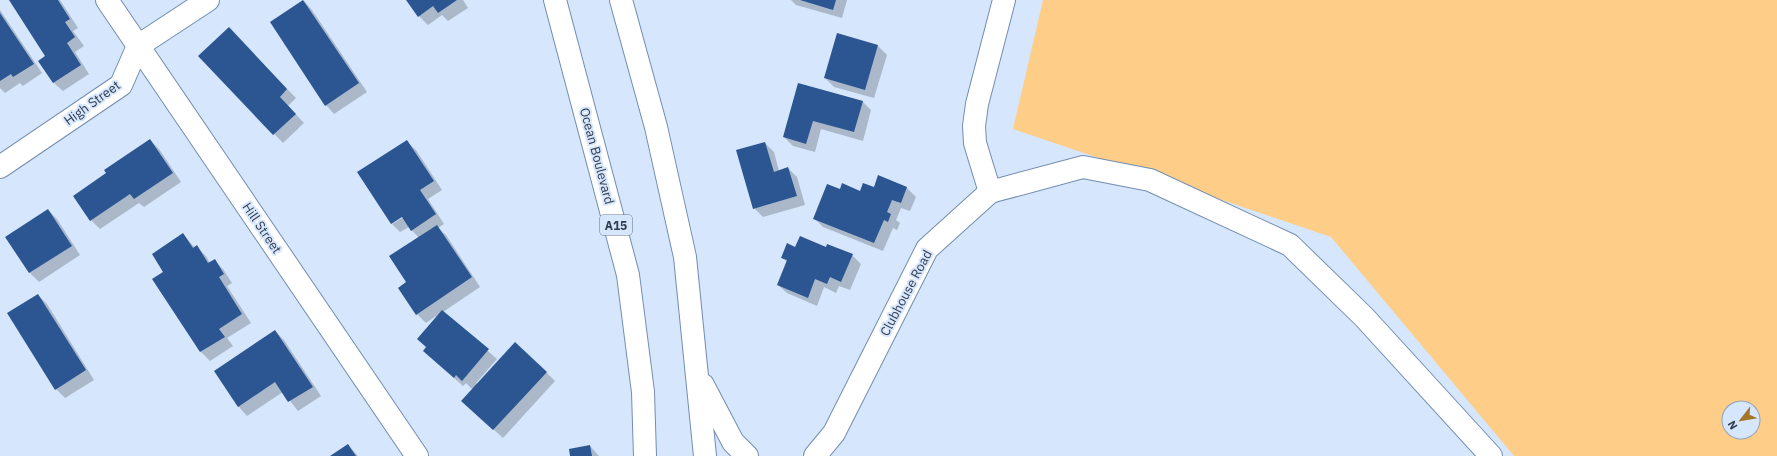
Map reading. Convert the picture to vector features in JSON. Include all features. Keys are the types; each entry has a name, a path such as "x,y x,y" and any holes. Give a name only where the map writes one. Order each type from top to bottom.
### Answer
{"street":[{"name":"Hill Street","path":"107,0 417,456"},
{"path":"138,46 208,0"},
{"name":"Ocean Boulevard","path":"555,0 628,275 643,392 645,456"},
{"path":"621,0 656,127 685,257 705,456"},
{"path":"1004,0 977,104 974,126 975,143 990,192 1083,167 1150,180 1290,245 1364,317 1491,456"},
{"name":"High Street","path":"0,167 121,85 138,46"},
{"name":"Clubhouse Road","path":"815,456 834,433 927,249 990,192"},
{"path":"697,375 733,442 747,456"}],"shaded area":[{"path":"1043,0 1777,0 1777,456 1514,456 1331,237 1013,129"}],"building":[{"path":"9,0 58,0 70,19 65,22 75,37 67,43 81,65 53,83 38,61 45,56"},
{"path":"303,0 359,83 325,106 270,22"},
{"path":"406,0 457,0 438,13 433,6 418,17"},
{"path":"800,0 836,0 833,10"},
{"path":"0,13 34,64 13,77 11,74 0,81"},
{"path":"229,27 287,89 280,97 296,114 273,135 198,56"},
{"path":"837,33 878,45 865,90 824,78"},
{"path":"798,83 863,101 854,132 813,121 806,144 783,137"},
{"path":"150,139 173,173 134,199 130,194 90,221 73,196 106,173 104,170"},
{"path":"407,140 434,181 420,190 436,214 411,231 402,217 391,224 357,172"},
{"path":"765,142 774,172 788,167 797,196 753,209 736,150"},
{"path":"878,175 907,187 901,203 892,200 887,212 891,214 888,222 884,220 874,243 813,219 827,184 840,189 842,183 860,191 863,183 874,187"},
{"path":"48,209 72,246 29,273 5,237"},
{"path":"437,225 472,277 416,315 398,288 406,282 389,256"},
{"path":"183,233 193,248 197,245 208,263 215,259 224,274 219,277 242,314 219,329 225,337 200,352 152,279 163,272 152,254"},
{"path":"800,236 826,247 827,244 853,254 841,282 830,277 827,284 815,279 808,298 777,285 787,260 781,258 787,243 795,247"},
{"path":"38,294 86,370 55,390 7,313"},
{"path":"442,310 489,349 462,381 456,375 454,378 423,351 426,347 417,339"},
{"path":"275,330 313,387 288,402 275,382 238,407 214,371"},
{"path":"515,342 547,372 493,430 461,401"},
{"path":"348,444 356,456 330,456"},
{"path":"590,445 592,456 570,456 569,449"}]}
